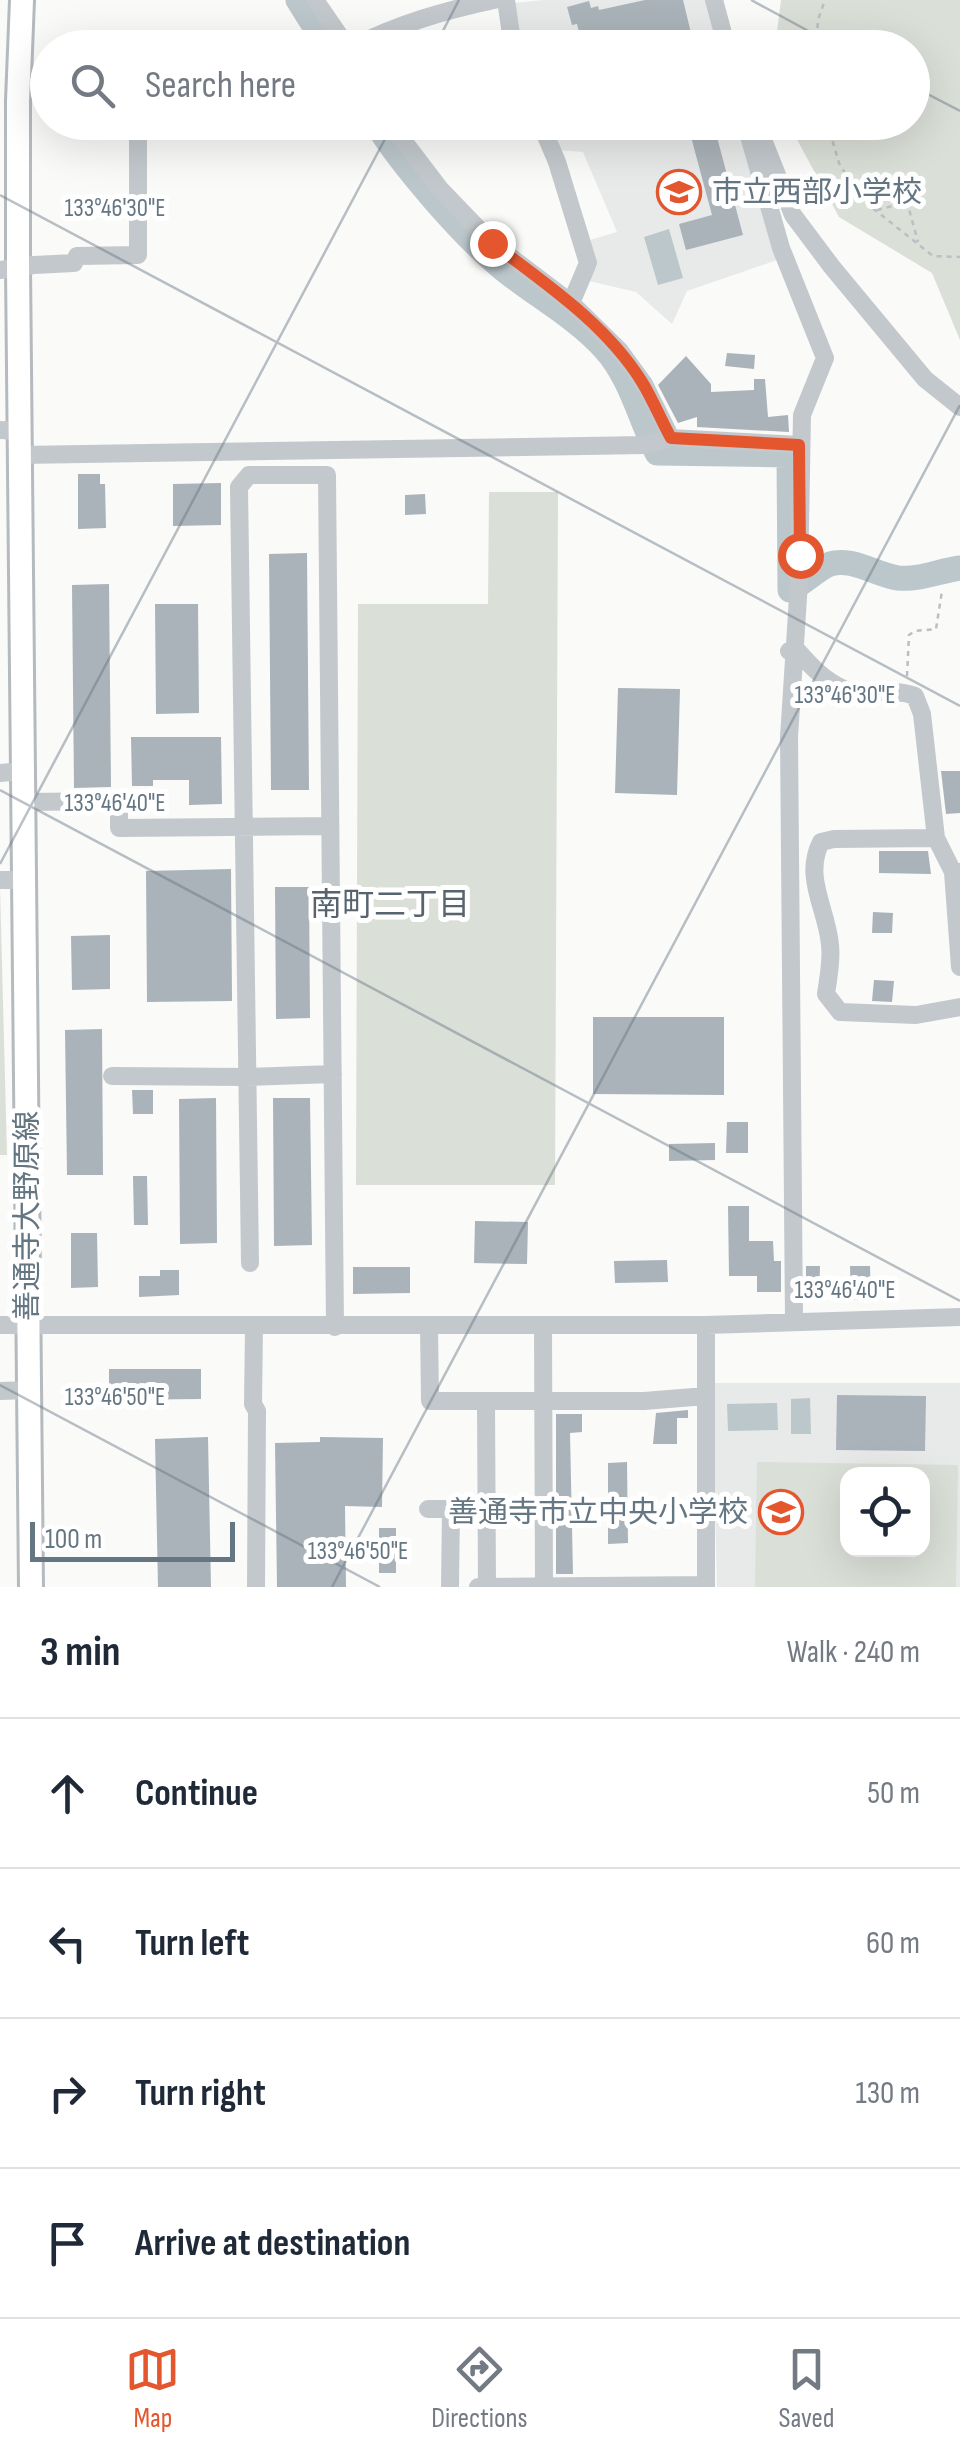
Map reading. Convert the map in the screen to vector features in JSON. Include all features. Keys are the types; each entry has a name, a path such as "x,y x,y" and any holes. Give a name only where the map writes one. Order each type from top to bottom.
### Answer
{"main road":[{"name":"善通寺大野原線","path":"22,0 9,83 10,430 21,455 11,772 24,802 31,1587"}],"street":[{"path":"315,0 336,30"},
{"path":"389,30 414,19 494,0"},
{"path":"506,0 510,30"},
{"path":"714,0 722,30"},
{"path":"9,269 74,264 78,256 138,255 138,140"},
{"path":"403,140 440,189 492,243 571,303 620,351 644,384 660,441"},
{"path":"548,140 588,263 571,303"},
{"path":"750,140 781,248 826,358 802,415 802,516 790,651 794,1320"},
{"path":"763,140 792,215 925,380 960,407"},
{"path":"21,455 660,441 799,445"},
{"path":"250,1263 244,1077 245,827 239,487 248,475 327,475 335,1327"},
{"path":"790,651 846,690 906,692 915,696 922,714 936,838 956,872 960,968"},
{"path":"24,802 119,800 119,828 328,826"},
{"path":"936,838 822,842 814,857 815,882 830,946 826,994 840,1012 916,1015 960,1007"},
{"path":"0,880 25,880"},
{"path":"112,1076 333,1074"},
{"path":"0,1324 543,1326 960,1316"},
{"path":"478,1587 706,1586 706,1324"},
{"path":"429,1326 430,1401 644,1401 706,1396"},
{"path":"543,1326 544,1586"},
{"path":"254,1327 251,1350 253,1404 257,1411 256,1587"},
{"path":"0,1391 29,1390"},
{"path":"486,1401 487,1587"},
{"path":"428,1509 544,1509"},
{"path":"450,1587 451,1509"}],"path":[{"path":"817,30 825,0"},
{"path":"831,140 838,163 855,190 875,210 933,256 960,257"},
{"path":"875,210 907,202 918,243"},
{"path":"906,692 909,635 936,629 942,591"}],"shaded area":[{"path":"707,0 715,30 516,30 512,3"},
{"path":"781,0 960,0 960,340 932,273 839,217 797,140 930,140 930,30 777,30"},
{"name":"市立西部小学校","path":"553,140 745,140 777,260 687,291 672,324 636,292 589,281 597,266 590,240 617,232 583,152 557,150"},
{"path":"669,229 683,278 658,285 644,237"},
{"path":"489,492 558,492 555,1185 356,1185 358,604 488,604"},
{"path":"0,887 7,1155 0,1155"},
{"name":"善通寺市立中央小学校","path":"712,1383 960,1383 960,1587 717,1587"},
{"path":"810,1398 811,1434 791,1434 791,1399"},
{"path":"777,1403 778,1430 728,1431 727,1404"},
{"path":"757,1462 958,1465 956,1587 755,1587"}],"building":[{"path":"645,0 683,0 690,30 578,30 577,24 572,25 567,7 589,1 591,8 598,6 599,10"},
{"path":"692,140 718,140 743,235 686,250 679,224 712,215"},
{"path":"727,353 755,355 754,369 725,366"},
{"path":"686,356 711,384 711,392 754,390 754,379 765,379 768,417 788,415 789,432 697,427 697,417 678,423 658,385"},
{"path":"78,474 100,474 100,484 105,484 106,528 78,529"},
{"path":"221,483 221,525 173,526 173,484"},
{"path":"425,494 426,514 405,515 405,495"},
{"path":"307,553 309,790 271,790 269,554"},
{"path":"109,584 111,787 74,788 72,585"},
{"path":"155,604 198,604 199,713 156,714"},
{"path":"618,688 680,689 677,795 615,793"},
{"path":"131,737 221,737 222,804 189,805 189,780 153,780 153,786 132,786"},
{"path":"941,771 960,771 960,813 946,814"},
{"path":"879,851 928,851 931,874 879,873"},
{"path":"231,869 232,1001 147,1002 146,871"},
{"path":"275,887 309,887 310,1018 276,1019"},
{"path":"873,912 893,913 892,933 872,933"},
{"path":"110,935 110,989 72,990 71,936"},
{"path":"874,980 894,981 892,1002 872,1001"},
{"path":"593,1017 724,1017 724,1095 593,1094"},
{"path":"102,1029 103,1175 67,1175 65,1030"},
{"path":"132,1090 153,1090 153,1114 133,1114"},
{"path":"216,1098 217,1243 180,1244 179,1099"},
{"path":"273,1098 310,1098 312,1245 274,1246"},
{"path":"727,1122 748,1122 748,1153 726,1153"},
{"path":"715,1143 715,1160 669,1161 669,1144"},
{"path":"133,1176 147,1176 148,1225 134,1225"},
{"path":"728,1206 749,1206 749,1241 773,1241 774,1261 781,1261 781,1292 757,1292 757,1276 729,1276"},
{"path":"475,1221 528,1222 527,1264 474,1263"},
{"path":"71,1233 97,1233 98,1287 71,1288"},
{"path":"667,1260 668,1282 615,1283 614,1261"},
{"path":"806,1266 820,1266 819,1300 806,1300"},
{"path":"850,1266 870,1266 871,1299 851,1300"},
{"path":"353,1267 410,1267 410,1293 353,1294"},
{"path":"160,1270 179,1270 179,1295 139,1297 139,1276 160,1276"},
{"path":"109,1369 201,1369 201,1399 109,1400"},
{"path":"837,1395 926,1396 925,1451 836,1450"},
{"path":"688,1410 688,1418 677,1418 677,1444 653,1444 656,1413"},
{"path":"556,1414 582,1414 582,1432 570,1433 573,1574 556,1574"},
{"path":"208,1437 211,1587 158,1587 155,1439"},
{"path":"320,1437 383,1438 382,1507 345,1506 346,1587 277,1587 275,1443 320,1442"},
{"path":"627,1462 628,1543 608,1544 608,1463"},
{"path":"379,1528 396,1528 396,1573 379,1573"}],"waterway":[{"path":"298,0 317,30"},
{"path":"387,140 469,238 605,349 628,386 657,453 789,455 790,590 838,562 898,578 960,568"}],"place":[{"name":"市立西部小学校","path":"679,192"},
{"name":"善通寺市立中央小学校","path":"781,1512"}],"district":[{"name":"南町二丁目","path":"390,904"}],"route":[{"path":"492,243 571,303 620,351 644,384 671,438 799,445 800,555"}]}
